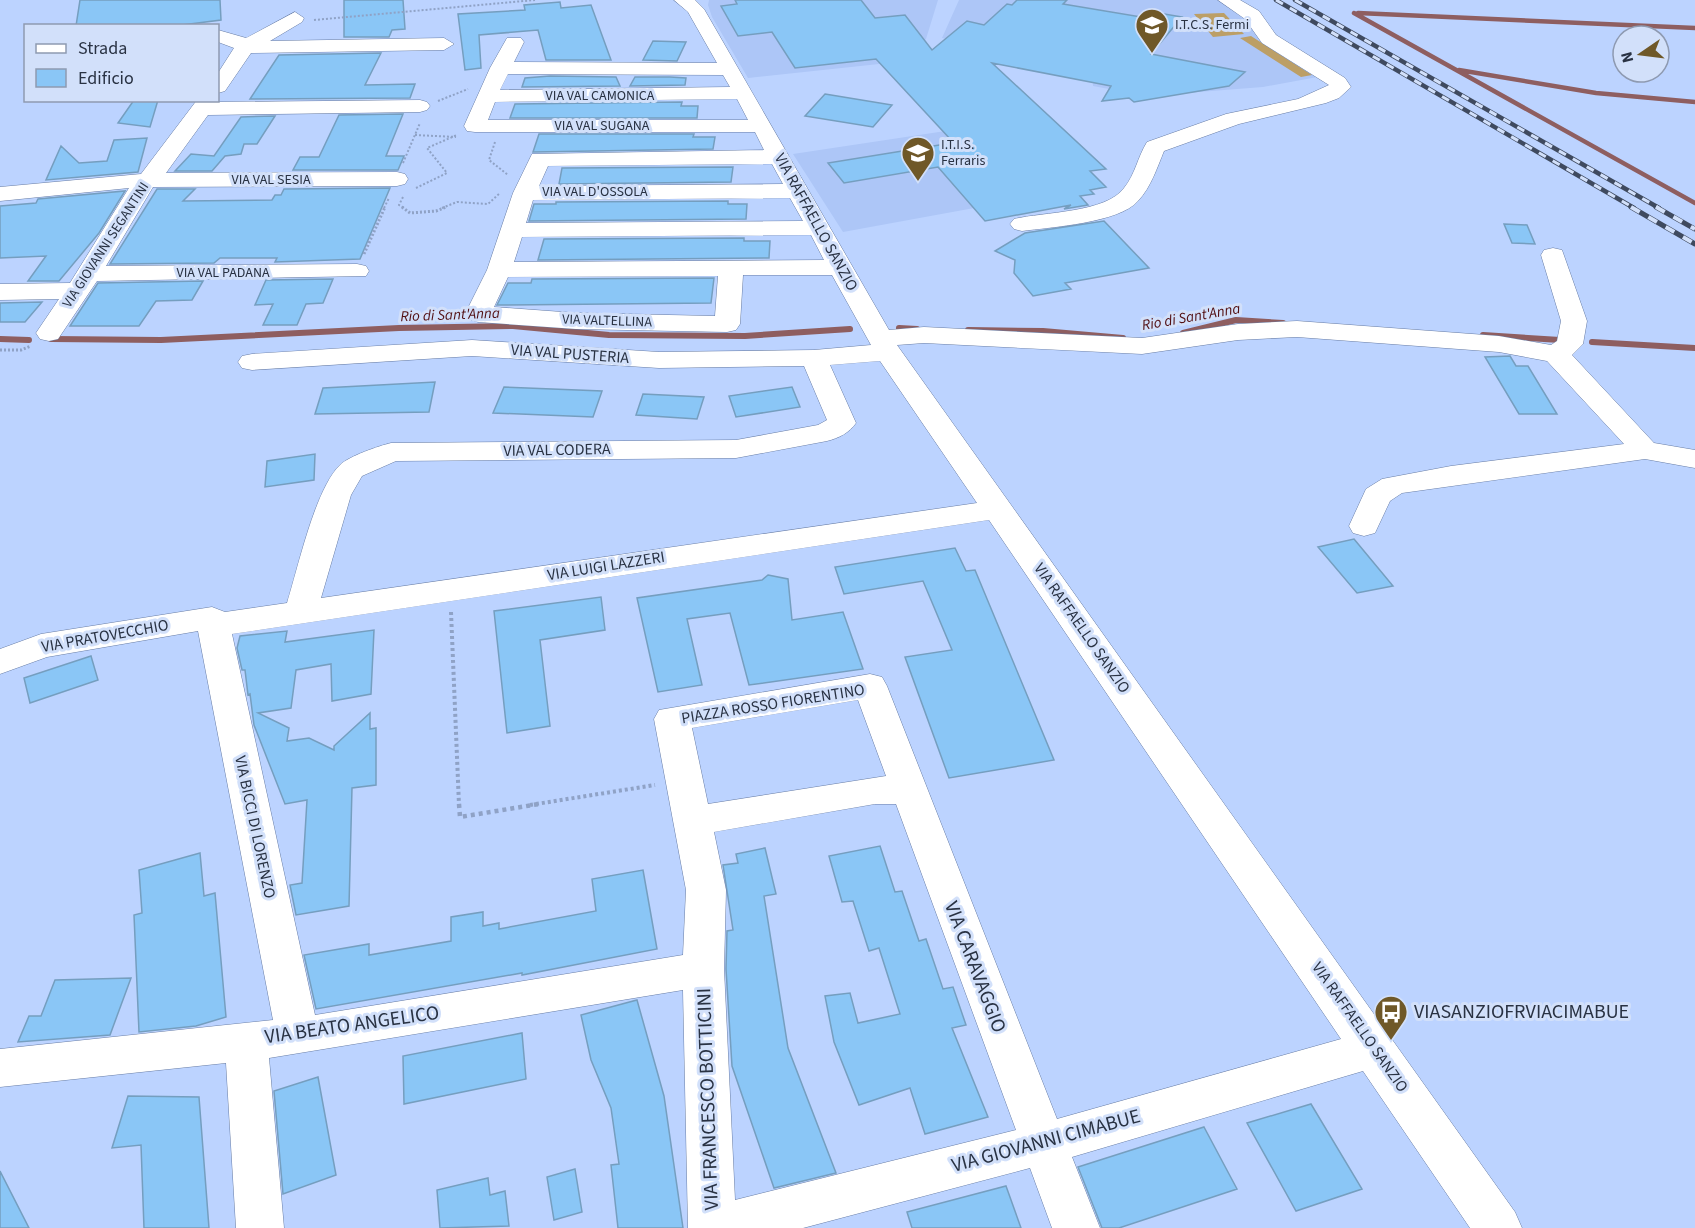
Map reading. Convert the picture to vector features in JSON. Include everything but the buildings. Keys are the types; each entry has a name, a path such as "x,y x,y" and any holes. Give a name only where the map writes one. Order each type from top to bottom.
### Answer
{"street":[{"path":"1022,224 1113,207 1127,200 1155,147 1233,120 1335,93 1341,87 1329,75 1269,39 1252,15 1227,0"},
{"name":"VIA RAFFAELLO SANZIO","path":"692,3 885,345 1498,1228"},
{"path":"249,28 298,9"},
{"path":"219,86 245,47 275,29 298,9"},
{"path":"219,31 249,28 275,29"},
{"path":"219,36 239,42 245,47 444,44"},
{"path":"494,82 514,42"},
{"name":"VIA VAL CAMONICA","path":"494,82 737,81"},
{"name":"VIA VAL CAMONICA","path":"494,82 737,81"},
{"name":"VIA VAL SUGANA","path":"494,82 475,126 762,126"},
{"path":"205,105 420,106"},
{"name":"VIA GIOVANNI SEGANTINI","path":"49,333 83,283 146,180 153,176 205,105"},
{"name":"VIA VAL D'OSSOLA","path":"514,188 540,159 779,157"},
{"name":"VIA VAL SESIA","path":"0,194 146,180 404,188"},
{"name":"VIA VAL D'OSSOLA","path":"514,188 798,191"},
{"name":"VIA VALTELLINA","path":"514,188 511,230 499,270 478,314 576,321 727,324 731,267"},
{"path":"511,230 819,228"},
{"path":"1553,255 1574,321 1570,344 1556,354 1645,450"},
{"path":"499,270 841,267"},
{"name":"VIA VAL PADANA","path":"0,292 83,283 357,272"},
{"name":"VIA VAL PUSTERIA","path":"252,362 472,348 659,360 814,358 885,345 924,335 1142,346 1238,332 1297,329 1499,344 1556,354"},
{"name":"VIA VAL CODERA","path":"301,612 336,495 351,470 391,452 736,449 827,432 842,423 814,358"},
{"path":"1364,526 1377,496 1393,485 1451,475 1645,450 1695,459"},
{"name":"VIA LUIGI LAZZERI","path":"213,622 301,612 999,509"},
{"name":"VIA PRATOVECCHIO","path":"0,662 41,646 213,622"},
{"name":"VIA BICCI DI LORENZO","path":"213,622 298,1036"},
{"name":"PIAZZA ROSSO FIORENTINO","path":"694,821 672,720 870,686 908,790"},
{"path":"694,821 875,790 908,790"},
{"name":"VIA CARAVAGGIO","path":"908,790 1076,1228"},
{"name":"VIA FRANCESCO BOTTICINI","path":"694,821 706,890 703,969 714,1228"},
{"name":"VIA BEATO ANGELICO","path":"0,1068 298,1036 703,969"},
{"path":"246,1040 260,1228"},
{"name":"VIA GIOVANNI CIMABUE","path":"714,1228 1043,1144 1375,1048"}],"path":[{"path":"298,9 317,21 535,0"},
{"path":"420,106 427,106 480,84 494,82"},
{"path":"415,135 464,137"},
{"path":"454,137 441,140 427,148 447,173 439,179 404,188 399,205 410,213 436,212 458,202 488,204 514,188 507,172 489,160 496,138"},
{"path":"0,350 21,350 35,345 49,333"},
{"path":"450,590 460,817 658,785"}],"shaded area":[{"path":"709,0 938,0 926,39 901,59 879,64 748,78 712,17 708,5"},
{"name":"I.T.C.S. Fermi","path":"959,0 1220,0 1323,76 1263,87 1147,96 1093,86 1092,69 942,38"},
{"path":"1224,13 1244,34 1213,37 1194,14"},
{"path":"1251,36 1312,75 1301,77 1240,38"},
{"name":"I.T.I.S. Ferraris","path":"972,127 1040,196 843,232 793,154"}],"waterway":[{"path":"1354,13 1695,203"},
{"path":"1358,13 1695,28"},
{"path":"1459,70 1596,93 1695,102"},
{"name":"Rio di Sant'Anna","path":"1183,333 1236,320 1283,323"},
{"name":"Rio di Sant'Anna","path":"51,339 161,340 399,328 513,326 609,335 745,336 850,329"},
{"name":"Rio di Sant'Anna","path":"899,328 917,329"},
{"name":"Rio di Sant'Anna","path":"968,330 1043,331 1123,338"},
{"name":"Rio di Sant'Anna","path":"1483,335 1560,340"},
{"name":"Rio di Sant'Anna","path":"0,339 29,340"},
{"name":"Rio di Sant'Anna","path":"1592,342 1695,348"}],"railway":[{"path":"1276,0 1634,208"},
{"path":"1295,0 1659,208"},
{"path":"1631,207 1695,244"},
{"path":"1656,207 1695,229"}],"place":[{"name":"I.T.C.S. Fermi","path":"1152,54"},
{"name":"I.T.I.S. Ferraris","path":"918,182"},
{"name":"VIASANZIOFRVIACIMABUE","path":"1391,1041"}]}
